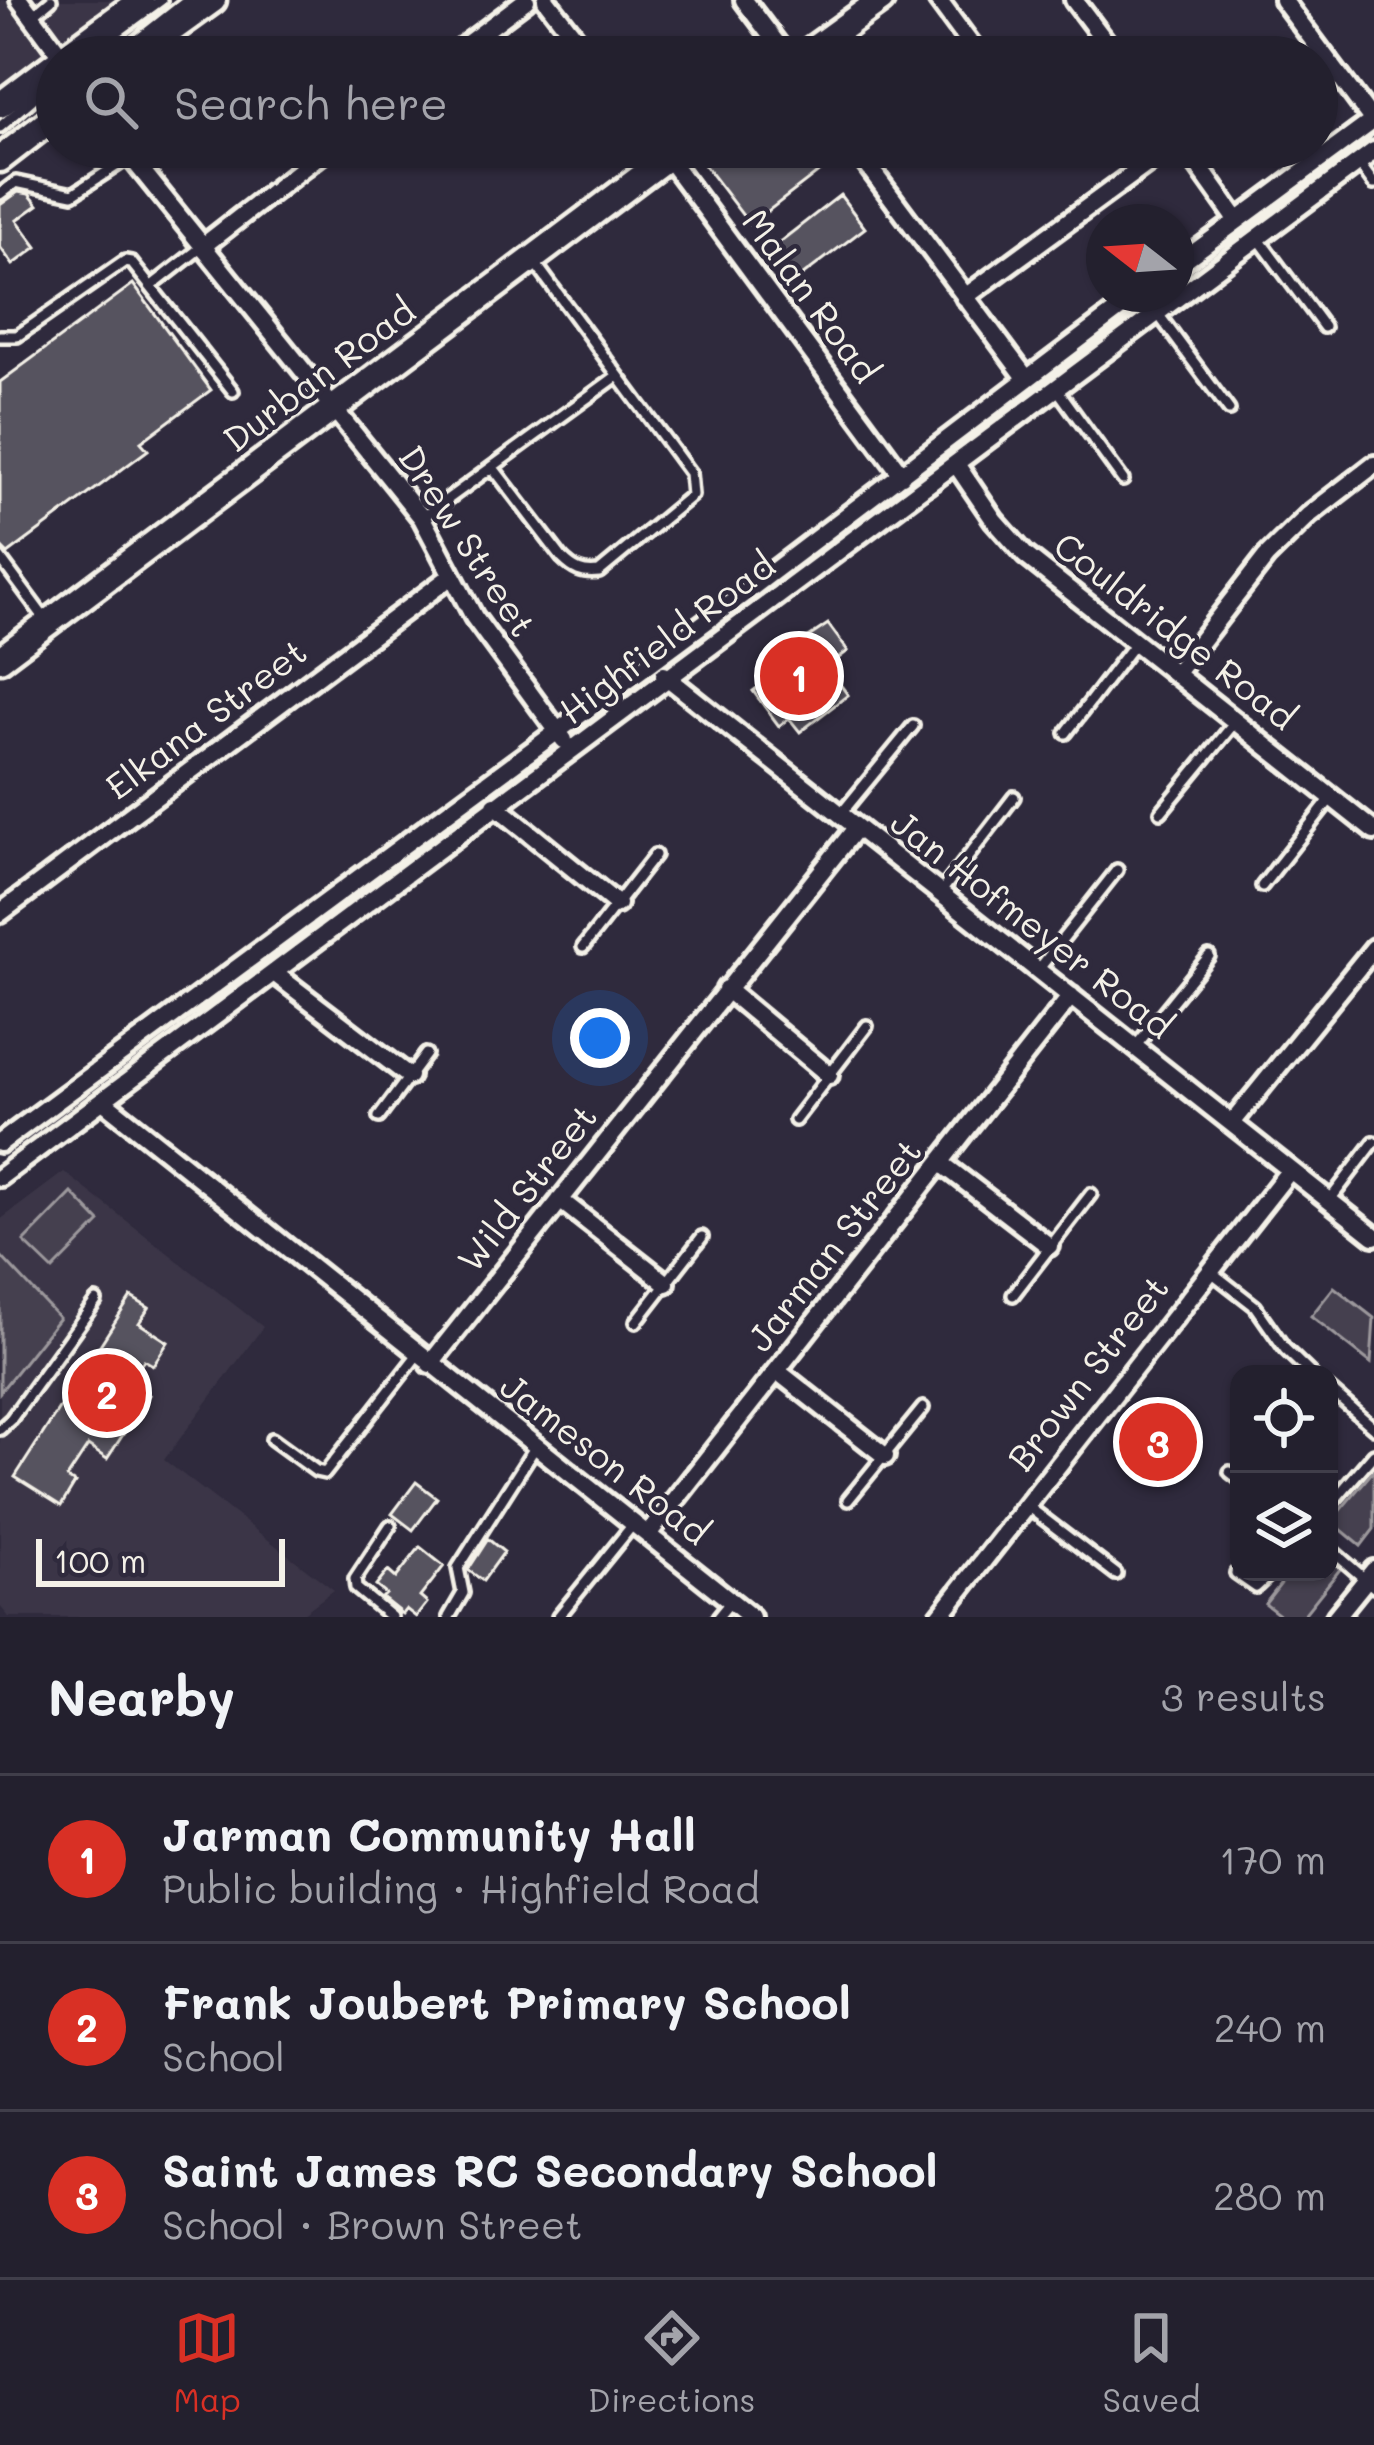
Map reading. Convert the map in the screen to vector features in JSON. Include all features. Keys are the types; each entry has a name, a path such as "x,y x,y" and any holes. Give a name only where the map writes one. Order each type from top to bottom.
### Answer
{"street":[{"path":"20,0 45,36"},
{"path":"92,36 141,0"},
{"path":"163,36 213,0"},
{"path":"478,36 526,0"},
{"path":"547,0 574,36"},
{"path":"744,0 771,36"},
{"path":"831,36 881,0"},
{"path":"938,0 965,36"},
{"path":"1074,0 1101,36"},
{"path":"1283,0 1310,36"},
{"path":"1338,73 1374,121 1338,147"},
{"path":"0,105 36,78"},
{"path":"3,153 36,130"},
{"name":"Highfield Road","path":"0,1177 1374,151"},
{"name":"Drew Street","path":"139,168 422,518 474,617 571,751"},
{"path":"202,246 303,168"},
{"name":"Durban Road","path":"0,658 334,410 647,168"},
{"name":"Malan Road","path":"683,168 902,475"},
{"path":"869,168 1027,379"},
{"path":"964,297 1141,168"},
{"path":"1200,168 1238,220"},
{"path":"1194,253 1309,168"},
{"name":"Highfield Road","path":"0,1143 1115,312"},
{"name":"Couldridge Road","path":"956,464 1025,555 1374,831"},
{"path":"1175,674 1266,557 1374,465"},
{"name":"Elkana Street","path":"0,913 451,577"},
{"name":"Jan Hofmeyer Road","path":"650,662 1374,1236"},
{"path":"495,805 617,904"},
{"name":"Wild Street","path":"424,1359 560,1200 856,828"},
{"path":"1232,1123 1374,948"},
{"path":"274,973 409,1076"},
{"path":"726,989 829,1075"},
{"name":"Jarman Street","path":"642,1528 777,1371 1071,996"},
{"name":"Jameson Road","path":"103,1101 751,1617"},
{"path":"941,1163 1049,1246"},
{"name":"Brown Street","path":"939,1617 1290,1169"},
{"path":"560,1200 666,1283"},
{"path":"777,1371 885,1456"},
{"path":"1336,1617 1371,1579"}],"lane":[{"path":"32,16 51,0"},
{"path":"111,36 161,0"},
{"path":"143,36 188,0"},
{"path":"0,127 36,96"},
{"path":"16,182 3,153 36,123"},
{"path":"1358,162 1374,184"},
{"path":"16,182 68,196 105,168"},
{"path":"0,194 16,182"},
{"path":"1258,238 1324,327"},
{"path":"153,285 202,246"},
{"path":"494,469 568,564 580,572 599,572 688,501 693,487 690,473 664,435 532,258"},
{"path":"0,336 17,336 125,261 137,266 153,285 233,391"},
{"path":"1158,314 1229,410"},
{"path":"422,518 617,376"},
{"path":"1057,389 1123,480"},
{"path":"0,558 48,623"},
{"path":"1066,733 1135,643"},
{"path":"1161,812 1236,721"},
{"path":"840,815 914,726"},
{"path":"940,893 1014,797"},
{"path":"1262,886 1332,797"},
{"path":"583,947 656,855"},
{"path":"1038,970 1117,870"},
{"path":"1135,1047 1209,956"},
{"path":"795,1120 867,1026"},
{"path":"379,1117 426,1054"},
{"path":"1329,1201 1374,1142"},
{"path":"1013,1295 1091,1194"},
{"path":"636,1322 702,1237"},
{"path":"1210,1271 1255,1306 1302,1365"},
{"path":"0,1429 96,1301"},
{"path":"272,1439 316,1472 325,1473 424,1359"},
{"path":"1338,1397 1374,1428"},
{"path":"848,1500 923,1408"},
{"path":"449,1617 463,1594 458,1568 536,1446"},
{"path":"1338,1496 1374,1454"},
{"path":"1026,1505 1116,1574"},
{"path":"390,1526 355,1580 356,1588 391,1617"},
{"path":"558,1617 642,1528"},
{"path":"1338,1555 1371,1579"},
{"path":"718,1617 731,1601"}],"shaded area":[{"path":"0,0 121,0 70,36 36,36 36,60 0,86"},
{"path":"64,1172 263,1327 164,1460 334,1590 298,1617 9,1617 0,1606 0,1220"},
{"path":"72,1193 100,1222 53,1270 24,1242"},
{"path":"0,1255 59,1318 0,1392"},
{"path":"1334,1287 1374,1318 1371,1363 1311,1316"},
{"path":"1374,1470 1374,1529 1361,1546 1338,1527 1338,1513"},
{"path":"1283,1581 1331,1581 1302,1617 1282,1617 1265,1604"}],"building":[{"path":"707,168 824,168 750,225"},
{"path":"18,192 29,194 38,205 17,220 37,247 13,265 0,247 0,205"},
{"path":"840,195 865,228 798,279 773,247"},
{"path":"133,284 211,390 141,442 148,450 8,554 0,546 0,382"},
{"path":"828,624 848,651 827,667 848,695 800,732 789,718 779,726 753,691 779,671 773,661"},
{"path":"131,1297 149,1308 139,1323 168,1342 153,1365 144,1360 129,1382 149,1395 107,1459 88,1446 67,1478 75,1483 61,1506 15,1477"},
{"path":"416,1482 437,1498 413,1530 392,1514"},
{"path":"488,1539 504,1552 483,1581 468,1570"},
{"path":"420,1547 444,1566 420,1597 427,1603 416,1617 406,1609 402,1614 382,1598 386,1594 376,1586 388,1571 396,1578"}],"place":[{"name":"Jarman Community Hall","path":"799,676"},
{"name":"Frank Joubert Primary School","path":"107,1393"},
{"name":"Saint James RC Secondary School","path":"1158,1442"}]}
